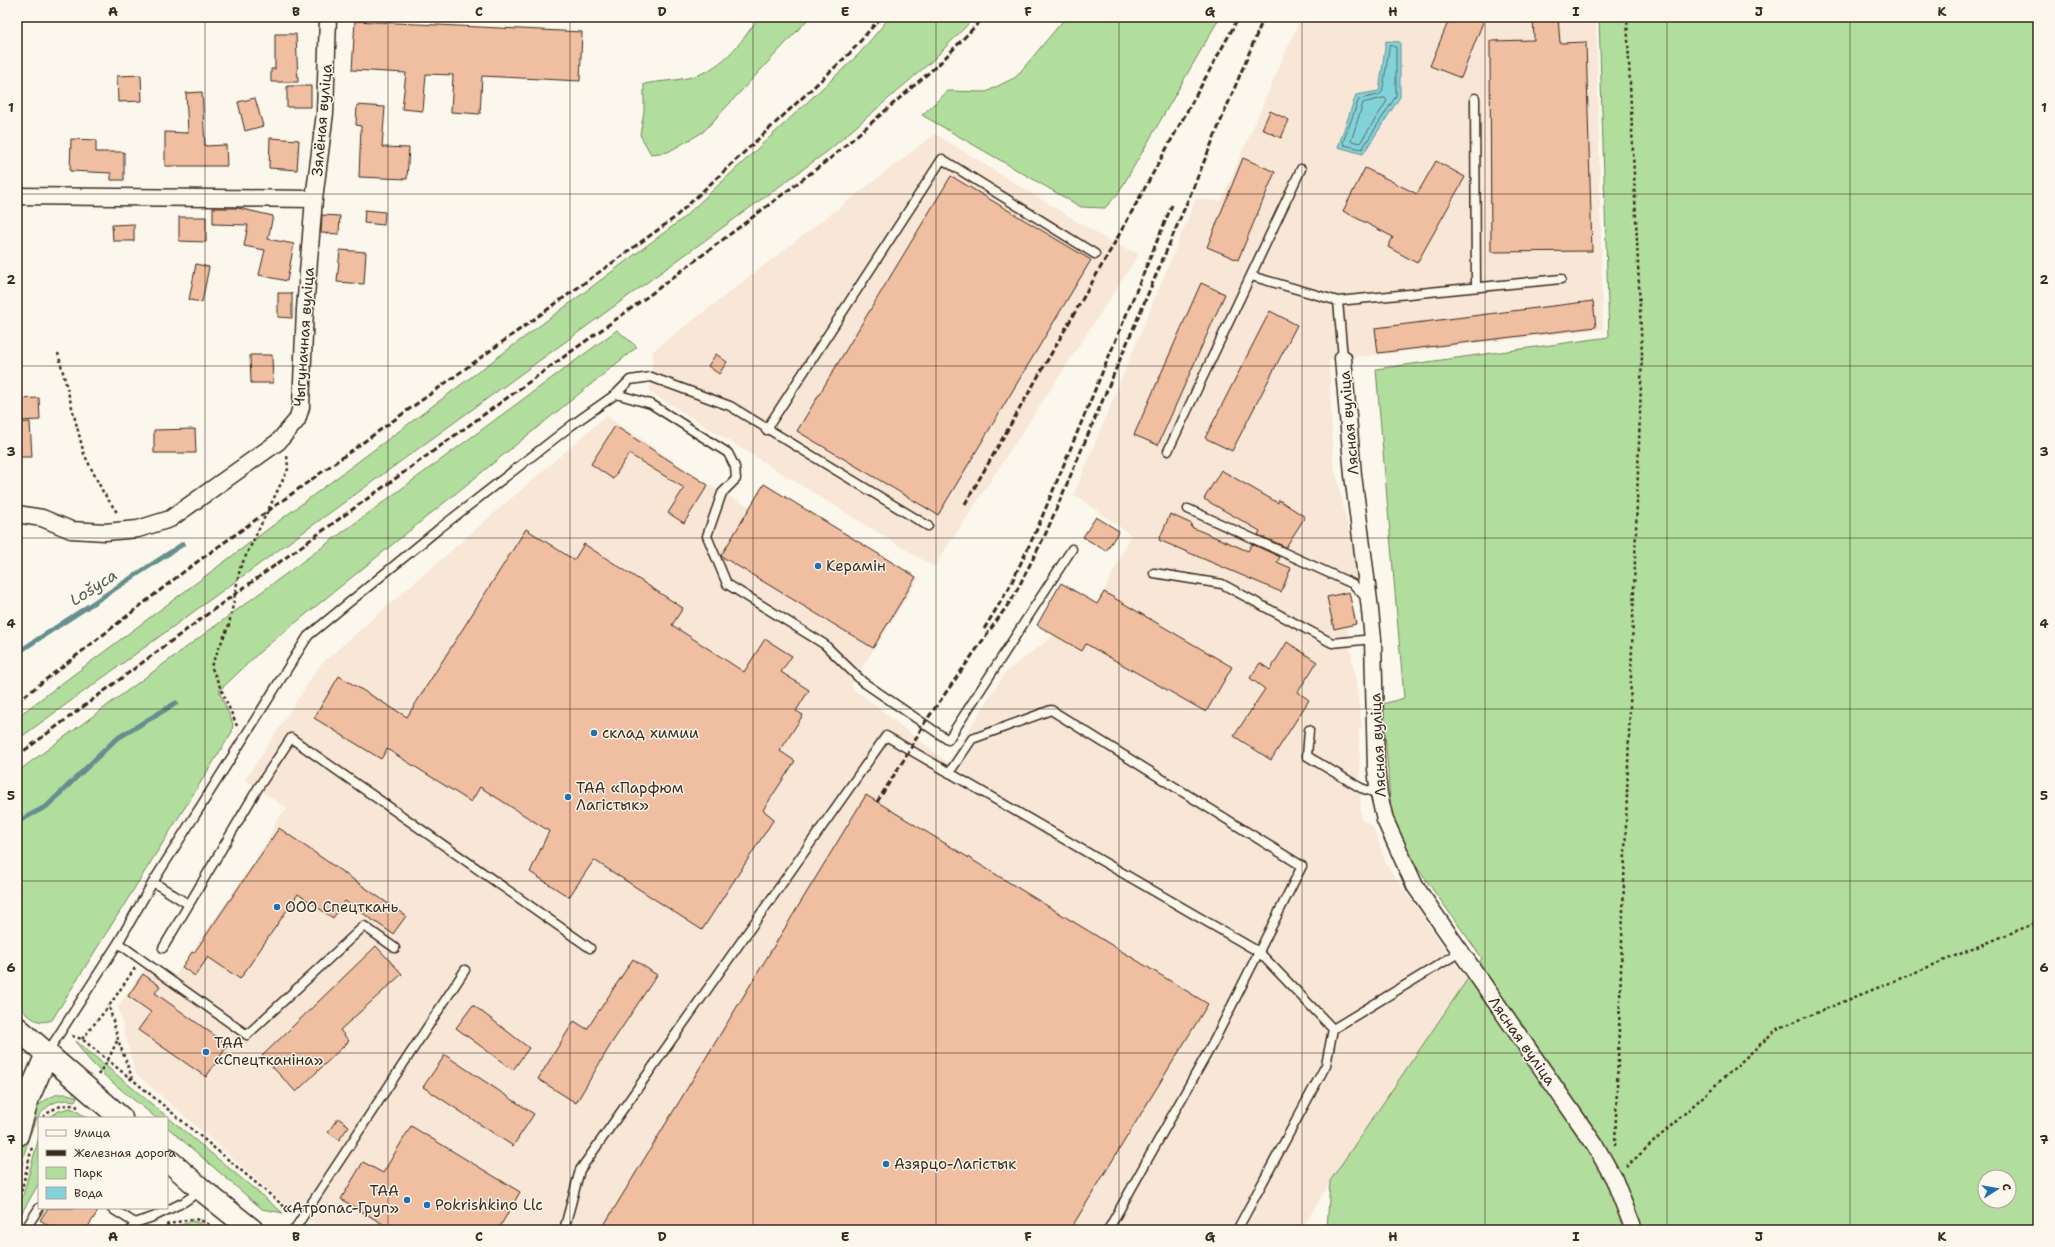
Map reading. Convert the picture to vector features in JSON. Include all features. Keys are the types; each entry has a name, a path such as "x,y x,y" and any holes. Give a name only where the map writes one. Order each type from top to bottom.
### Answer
{"street":[{"name":"Зялёная вуліца","path":"314,199 325,113 328,17"},
{"path":"17,196 314,199"},
{"name":"Чыгуначная вуліца","path":"17,514 42,518 71,530 105,532 138,530 170,519 278,442 286,434 297,420 301,407 305,309 314,199"},
{"name":"Лясная вуліца","path":"1343,358 1353,476 1369,601 1379,794 1385,820 1415,886 1595,1145 1614,1179 1634,1230"},
{"path":"17,1028 120,1117"},
{"path":"26,1138 28,1098 47,1054"},
{"path":"168,1160 202,1190 252,1230"}],"lane":[{"path":"1475,98 1476,287"},
{"path":"766,430 942,159 1095,254"},
{"path":"1168,452 1301,169"},
{"path":"1251,276 1338,301 1561,279"},
{"path":"1338,301 1343,358"},
{"path":"47,1054 118,943 153,882 308,636 440,528 572,425 616,394 630,380 651,377 730,406 766,430 928,526"},
{"path":"616,394 651,404 728,453 735,467 736,480 722,493 707,536 727,584 824,644 863,682 948,740 1072,549"},
{"path":"1188,509 1354,584 1369,601"},
{"path":"1154,572 1222,584 1332,643 1372,639"},
{"path":"949,773 972,739 1051,710 1302,866 1213,1043 1108,1230"},
{"path":"1309,730 1306,756 1360,788 1379,794"},
{"path":"564,1230 580,1170 886,736 1259,952 1333,1029"},
{"path":"163,948 258,788 291,738 590,948"},
{"path":"153,882 188,904"},
{"path":"118,943 172,980 247,1035 364,926 395,948"},
{"path":"1237,1230 1326,1064 1333,1029 1460,952"},
{"path":"294,1230 465,970"},
{"path":"112,1209 133,1227 184,1202 202,1190"},
{"path":"27,1230 28,1225 38,1209"}],"path":[{"path":"1615,1147 1642,354 1626,17"},
{"path":"58,353 84,454 103,492 128,530"},
{"path":"243,738 211,666 229,625 240,568 288,469 286,434"},
{"path":"1614,1179 1777,1029 2038,922"},
{"path":"82,1039 109,1006 141,960"},
{"path":"109,1006 118,1040 133,1080"},
{"path":"62,1032 82,1039 300,1220 317,1230"},
{"path":"100,1071 108,1060 118,1040"},
{"path":"43,1117 52,1110 64,1106 74,1105 80,1108"},
{"path":"17,1209 26,1138"},
{"path":"153,1217 159,1227 196,1218 205,1221 217,1230"}],"shaded area":[{"path":"1301,17 1596,17 1603,329 1329,360 1333,462 1361,583 1346,586 1346,592 1349,592 1356,624 1347,626 1362,726 1359,730 1361,820 1373,827 1386,864 1467,980 1330,1181 1302,1230 325,1230 288,1207 135,1073 118,1007 145,968 169,985 267,843 277,819 288,809 245,780 321,664 606,416 722,493 750,507 764,484 919,578 851,685 856,692 948,763 1006,672 1054,635 1083,650 1086,645 1090,614 1102,595 1131,535 1074,494 1196,199 1221,201"},
{"path":"935,134 1114,244 1139,254 934,567 650,392 653,351"}],"green space":[{"path":"759,17 810,17 703,132 668,152 651,154 640,135 644,111 644,84 687,78 710,70 729,55 745,37"},
{"path":"890,17 975,17 933,60 828,151 17,740 17,717 681,220 859,54"},
{"path":"1066,17 1220,17 1118,194 1105,208 1081,207 922,115 948,91 986,92 1016,77"},
{"path":"1599,17 2038,17 2038,1230 1327,1230 1330,1181 1482,958 1408,855 1391,814 1383,704 1404,698 1376,369 1609,337"},
{"path":"617,330 637,347 263,649 219,691 233,724 232,732 52,1020 41,1022 29,1016 17,1005 17,772"},
{"path":"76,1041 167,1117 155,1117 112,1082 82,1051"},
{"path":"58,1094 68,1094 77,1097 75,1101 60,1101 48,1107 38,1117 31,1131 26,1147 17,1191 21,1150 29,1119 41,1103"},
{"path":"70,1108 86,1117 49,1117 59,1111"},
{"path":"168,1117 283,1213 262,1209 168,1128"},
{"path":"38,1141 38,1185 17,1221"},
{"path":"191,1221 200,1223 211,1230 168,1230"}],"water":[{"path":"1386,41 1400,42 1400,97 1363,154 1338,147 1356,95 1379,91"}],"building":[{"path":"1450,17 1485,17 1461,78 1430,66"},
{"path":"1533,17 1558,17 1560,43 1586,42 1592,251 1491,252 1490,41 1534,40"},
{"path":"355,21 582,32 580,81 482,76 480,114 451,112 453,75 426,74 423,111 402,109 406,73 352,70"},
{"path":"275,34 296,34 298,82 271,82 271,69 275,69"},
{"path":"141,75 142,101 118,102 117,76"},
{"path":"287,86 311,86 311,107 287,107"},
{"path":"202,92 205,146 226,145 227,166 165,166 165,132 188,133 186,93"},
{"path":"255,98 263,126 245,131 238,102"},
{"path":"357,105 385,107 382,147 409,148 407,179 359,177 361,126 356,125"},
{"path":"1270,111 1289,120 1281,138 1262,129"},
{"path":"270,138 299,140 297,170 269,168"},
{"path":"71,139 96,140 96,152 124,152 124,180 111,180 111,173 70,171"},
{"path":"1243,158 1275,172 1238,260 1207,247"},
{"path":"1436,161 1465,177 1417,263 1388,247 1393,237 1343,211 1365,168 1417,194"},
{"path":"951,176 1091,260 938,515 797,431"},
{"path":"213,208 238,208 273,216 268,239 294,244 287,281 259,275 265,250 244,246 248,225 213,224"},
{"path":"365,210 385,212 384,225 364,223"},
{"path":"322,215 340,216 339,234 321,233"},
{"path":"179,217 206,217 206,242 179,241"},
{"path":"134,224 134,241 113,241 112,225"},
{"path":"340,250 366,252 364,284 337,282"},
{"path":"196,264 209,267 202,302 189,300"},
{"path":"1201,283 1225,294 1158,445 1134,435"},
{"path":"278,293 292,293 292,318 278,317"},
{"path":"1593,301 1596,327 1378,353 1375,328"},
{"path":"1270,311 1297,325 1232,451 1205,438"},
{"path":"716,354 727,362 719,374 708,366"},
{"path":"250,355 272,355 273,383 251,383"},
{"path":"39,398 40,420 19,421 18,399"},
{"path":"30,422 32,457 17,457 17,423"},
{"path":"615,426 708,485 684,523 668,513 684,488 629,454 613,479 591,464"},
{"path":"195,429 196,453 154,453 154,430"},
{"path":"1221,470 1278,503 1279,500 1305,517 1286,547 1258,535 1260,531 1204,499"},
{"name":"Керамін","path":"764,484 916,577 873,648 721,556"},
{"path":"1170,514 1192,524 1191,527 1248,551 1252,544 1280,557 1277,562 1291,568 1281,592 1159,540"},
{"path":"1096,517 1119,531 1106,551 1083,537"},
{"name":"склад химии","path":"526,529 574,560 584,544 683,608 672,625 744,672 765,639 792,656 781,672 809,690 796,711 803,715 780,751 795,761 763,810 774,819 702,930 594,860 569,897 530,872 549,831 480,787 471,802 387,749 381,759 314,718 339,676 407,717"},
{"path":"1061,583 1097,604 1104,592 1232,667 1206,712 1086,644 1082,651 1037,625"},
{"path":"1349,592 1356,624 1334,629 1327,597"},
{"path":"1287,642 1317,662 1298,692 1309,700 1271,760 1234,736 1265,689 1250,678 1260,663 1270,670"},
{"path":"866,795 1208,1004 1070,1230 601,1230"},
{"path":"279,828 406,916 393,934 345,901 333,918 298,894 240,979 208,957 195,976 182,967 192,952 194,953"},
{"path":"376,946 402,974 340,1030 349,1041 296,1092 262,1056"},
{"path":"633,959 657,975 611,1044 576,1103 538,1079 574,1021 587,1029"},
{"path":"143,974 160,986 155,993 228,1045 206,1077 138,1030 151,1012 128,996"},
{"path":"473,1005 529,1048 513,1070 456,1028"},
{"path":"445,1055 534,1114 513,1146 423,1087"},
{"path":"338,1118 349,1126 339,1140 328,1132"},
{"path":"411,1126 520,1192 498,1230 393,1230 341,1199 363,1162 383,1173"},
{"path":"47,1209 99,1209 86,1230 56,1230 40,1220"}],"waterway":[{"name":"Lošyca","path":"17,653 183,544"},
{"path":"17,822 47,806 116,739 176,703"}],"railway":[{"path":"17,702 186,570 673,219 850,53 881,17"},
{"path":"17,756 213,610 651,294 832,157 940,63 984,17"},
{"path":"965,504 1114,244 1239,17"},
{"path":"877,802 910,750 923,725 1014,596 1046,533 1191,193 1264,17"},
{"path":"984,629 1009,588 1037,529 1172,205"}],"place":[{"name":"Керамін","path":"818,566"},
{"name":"склад химии","path":"594,733"},
{"name":"ТАА «Парфюм Лагістык»","path":"568,797"},
{"name":"ООО Спецткань","path":"277,907"},
{"name":"ТАА «Спецтканіна»","path":"206,1052"},
{"name":"Азярцо-Лагістык","path":"886,1164"},
{"name":"ТАА «Атропас-Груп»","path":"407,1200"},
{"name":"Pokrishkino Llc","path":"427,1205"}]}
